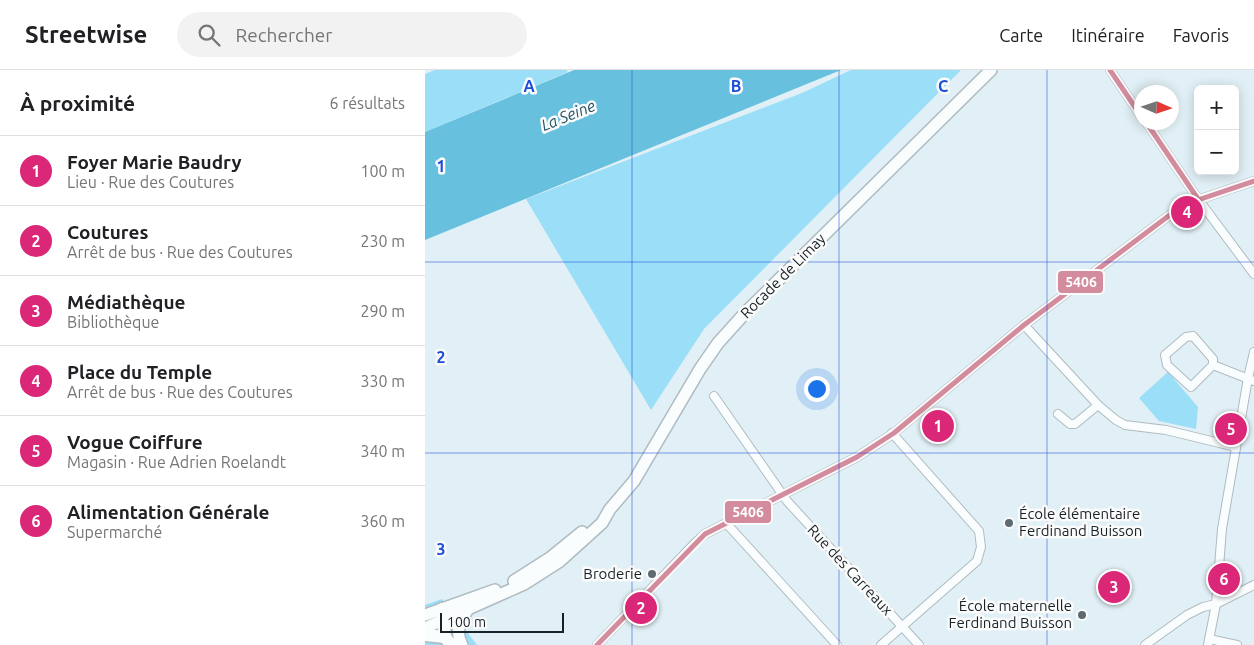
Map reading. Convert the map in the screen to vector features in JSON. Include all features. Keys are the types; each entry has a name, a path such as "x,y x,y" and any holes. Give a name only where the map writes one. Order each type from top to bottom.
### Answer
{"main road":[{"name":"Rocade de Limay","path":"425,615 442,615 467,610 525,584 561,562 602,523 610,509 634,481 700,369 718,343 760,298 991,70"},
{"name":"Rocade de Limay","path":"425,628 442,615 516,580 550,558 610,509"},
{"path":"454,641 467,610"},
{"path":"442,615 454,641"},
{"path":"425,635 454,641"}],"street":[{"path":"1110,70 1134,106"},
{"path":"1151,130 1198,199 1254,274"},
{"path":"597,645 695,542 705,534 857,457 892,433 1024,325 1129,247 1172,212 1198,199 1254,181"},
{"path":"1024,325 1097,405 1116,420 1125,425 1166,430 1236,447"},
{"path":"1193,336 1213,358 1213,365 1191,387 1167,365 1165,355 1186,337 1193,336"},
{"path":"1237,645 1209,642 1216,604 1222,530 1236,447 1251,379 1254,352"},
{"path":"1213,365 1251,379"},
{"name":"Rue des Carreaux","path":"714,396 787,501 919,645"},
{"path":"1058,414 1070,424 1075,424 1097,405"},
{"path":"881,645 977,561 981,547 979,531 892,433"},
{"path":"726,523 837,645"},
{"path":"1145,645 1187,614 1216,604 1254,585"}],"shaded area":[{"path":"435,70 566,70 568,72 425,132 425,74"},
{"path":"851,70 961,70 704,329 651,410 526,199 802,93"},
{"path":"1168,372 1198,407 1196,429 1159,421 1139,398"},
{"path":"442,599 477,645 425,645 425,605"}],"water":[{"name":"La Seine","path":"574,70 841,70 425,240 425,132"}],"transit line":[{"name":"5406","path":"1110,70 1134,106"},
{"name":"5406","path":"1151,130 1198,199"},
{"name":"5406","path":"597,645 705,534 857,457 894,433 1024,325 1183,205 1254,181"}],"place":[{"name":"Place du Temple","path":"1187,212"},
{"name":"Foyer Marie Baudry","path":"938,426"},
{"name":"Vogue Coiffure","path":"1231,429"},
{"name":"École élémentaire Ferdinand Buisson","path":"1009,523"},
{"name":"Broderie","path":"652,574"},
{"name":"Alimentation Générale","path":"1224,579"},
{"name":"Médiathèque","path":"1114,587"},
{"name":"Coutures","path":"641,608"},
{"name":"École maternelle Ferdinand Buisson","path":"1082,615"}]}
